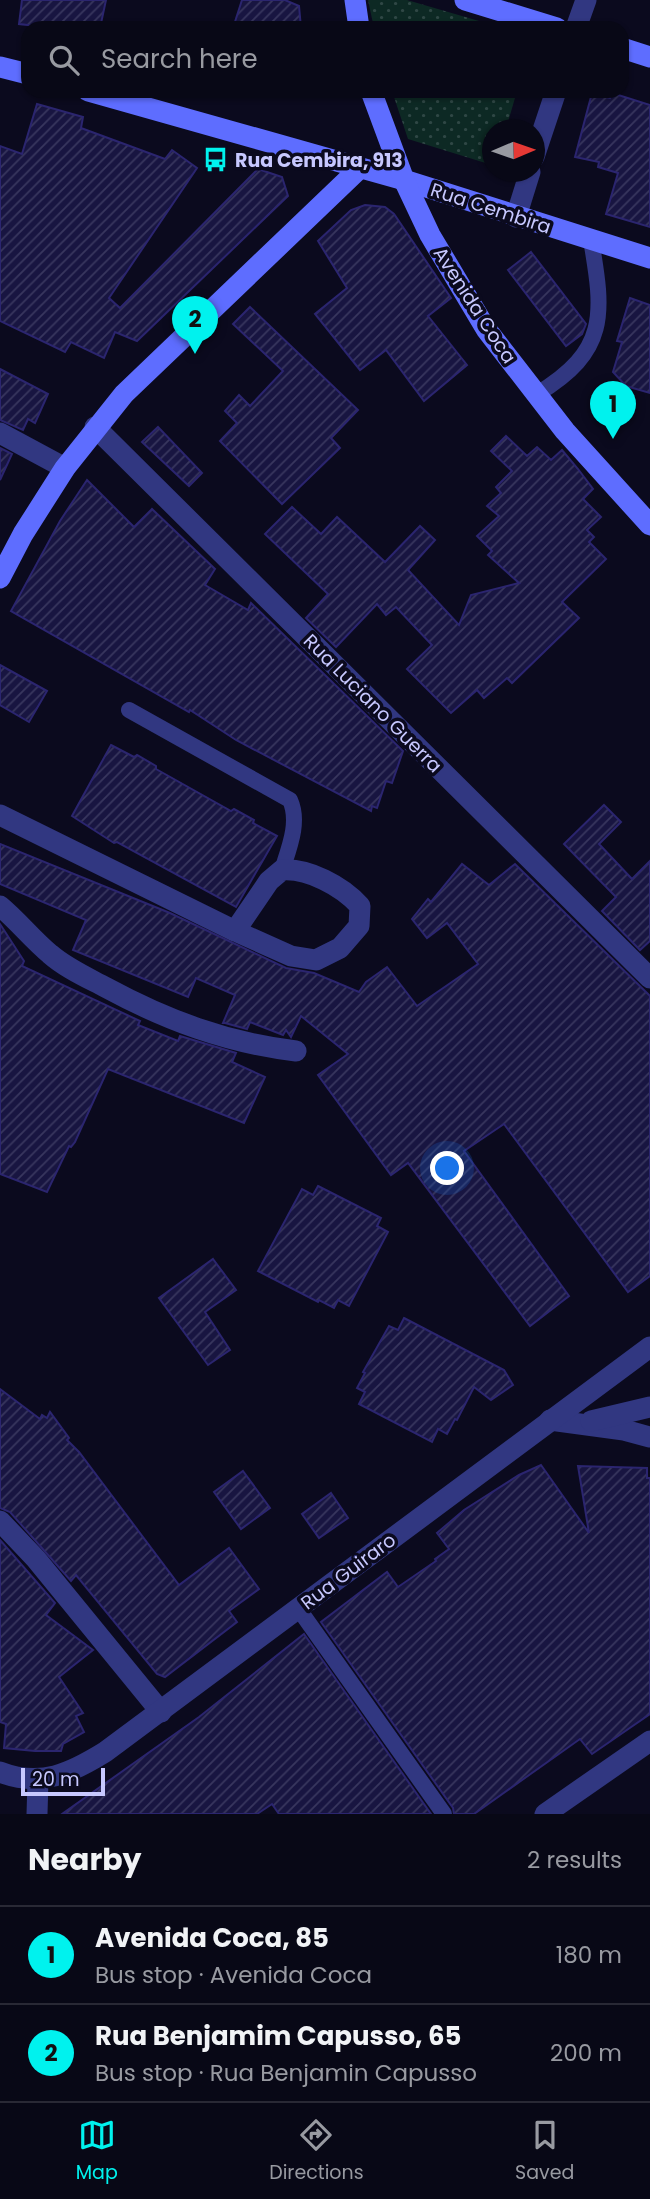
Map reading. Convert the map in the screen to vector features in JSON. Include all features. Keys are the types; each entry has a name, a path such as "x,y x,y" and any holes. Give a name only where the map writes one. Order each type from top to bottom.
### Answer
{"street":[{"path":"355,0 358,21"},
{"path":"465,0 533,21"},
{"path":"629,50 650,57"},
{"path":"0,67 21,72"},
{"name":"Rua Cembira","path":"113,98 404,180 650,258"},
{"name":"Avenida Coca","path":"374,98 404,180 430,235 486,329 565,431 650,525"},
{"path":"545,124 554,98"},
{"path":"0,578 23,534 95,427 124,394 360,167"},
{"path":"516,217 527,182"},
{"name":"Rua Luciano Guerra","path":"95,427 650,978"},
{"path":"0,433 65,468"},
{"path":"0,814 235,931 291,956 316,960 340,948 359,926 360,906 344,891 300,870 282,870 269,881 235,931"},
{"path":"0,906 17,919 51,955 124,998 222,1038 265,1048 296,1051"},
{"name":"Rua Guiraro","path":"38,1780 76,1770 161,1712 650,1347"},
{"path":"580,1424 650,1407"},
{"path":"550,1420 624,1430 650,1437"},
{"path":"0,1521 36,1559 161,1712"},
{"path":"545,1814 650,1741"},
{"path":"3,1778 38,1780 37,1814"}],"lane":[{"path":"537,394 573,369 594,336 599,316 599,294 591,240"},
{"path":"129,710 290,800 295,811 293,831 282,870"},
{"path":"298,1608 444,1814"}],"green space":[{"path":"368,0 407,0 479,21 372,21"},
{"path":"394,98 515,98 509,119 482,119 482,162 408,139"}],"building":[{"path":"22,0 106,0 102,21 21,21 19,24"},
{"path":"242,0 285,0 299,6 300,21 235,21"},
{"path":"591,98 628,98 650,105 650,227 606,214 618,173 598,167 599,162 575,157"},
{"path":"37,104 83,117 81,128 165,159 172,150 197,168 109,298 120,308 258,169 282,177 288,196 137,341 115,332 104,358 71,342 65,352 0,321 0,146 22,154"},
{"path":"365,205 385,207 394,214 451,298 428,316 467,365 424,401 386,350 360,370 315,314 347,288 318,241 351,210"},
{"path":"531,252 586,324 582,334 566,346 508,270"},
{"path":"630,298 650,305 650,393 626,386 613,372 622,342 617,341"},
{"path":"250,307 358,410 331,438 340,448 282,504 220,441 237,423 225,411 239,395 250,406 283,371 233,324"},
{"path":"0,369 48,394 35,423 28,419 23,430 0,420"},
{"path":"158,427 202,473 189,486 142,442"},
{"path":"506,436 527,456 537,447 551,460 562,450 578,469 593,489 583,499 601,517 587,530 594,537 589,542 606,559 562,602 579,618 512,683 507,678 484,698 477,690 451,713 407,669 432,645 396,607 386,615 377,604 336,647 306,618 328,594 265,534 292,507 321,534 337,517 385,562 420,526 435,540 408,570 459,625 471,595 519,583 488,555 492,551 477,536 499,516 487,506 501,493 496,487 512,471 491,451"},
{"path":"0,448 12,454 0,480"},
{"path":"87,480 134,527 152,509 215,569 205,585 248,610 251,603 403,751 392,783 386,781 377,808 372,806 371,811 236,740 190,710 189,712 11,611 60,521"},
{"path":"0,665 47,691 29,722 0,705"},
{"path":"111,745 134,757 137,755 156,766 156,769 231,811 234,809 254,820 253,823 277,836 236,907 117,842 114,843 72,816"},
{"path":"604,805 621,822 599,844 632,879 650,861 650,941 640,950 602,911 616,897 564,844"},
{"path":"0,844 170,913 286,968 314,973 359,992 366,982 387,967 417,1006 478,964 447,923 427,938 412,919 428,899 431,902 462,864 489,885 515,864 650,996 650,1276 628,1292 504,1124 464,1151 569,1296 530,1326 408,1163 391,1175 318,1075 348,1054 301,1016 291,1037 286,1030 283,1035 250,1022 247,1029 223,1023 235,995 196,978 188,997 73,950 86,920 0,884"},
{"path":"0,924 24,961 22,966 140,1021 138,1025 178,1041 180,1036 236,1053 232,1062 265,1077 244,1123 108,1069 75,1142 69,1146 47,1192 0,1174"},
{"path":"318,1186 381,1218 377,1226 388,1232 349,1306 338,1300 334,1308 319,1300 318,1302 258,1271 302,1189 313,1195"},
{"path":"213,1259 236,1290 205,1312 230,1350 208,1365 159,1298"},
{"path":"404,1318 504,1370 513,1385 491,1400 474,1387 447,1434 438,1429 432,1442 359,1404 365,1392 357,1388 365,1373 363,1372 389,1326 398,1330"},
{"path":"0,1389 40,1419 42,1415 47,1418 50,1412 69,1438 67,1440 79,1452 179,1585 229,1548 259,1589 229,1611 237,1622 165,1677 157,1674 76,1575 71,1581 10,1512 0,1508"},
{"path":"541,1465 589,1533 578,1466 647,1468 647,1478 650,1478 650,1714 592,1754 580,1739 474,1814 454,1814 453,1808 321,1622 387,1572 398,1587 436,1561 435,1559 449,1549 437,1533 464,1510 519,1475"},
{"path":"243,1471 270,1508 241,1529 214,1492"},
{"path":"331,1493 348,1518 319,1538 302,1514"},
{"path":"0,1540 55,1603 46,1615 93,1650 59,1677 83,1713 76,1716 84,1732 63,1744 61,1751 4,1748 6,1724 0,1722"},
{"path":"304,1634 431,1814 279,1814 272,1804 257,1814 62,1814 199,1717"}],"place":[{"name":"Rua Cembira, 913","path":"215,160"},
{"name":"Rua Benjamim Capusso, 65","path":"195,354"},
{"name":"Avenida Coca, 85","path":"613,439"}]}
